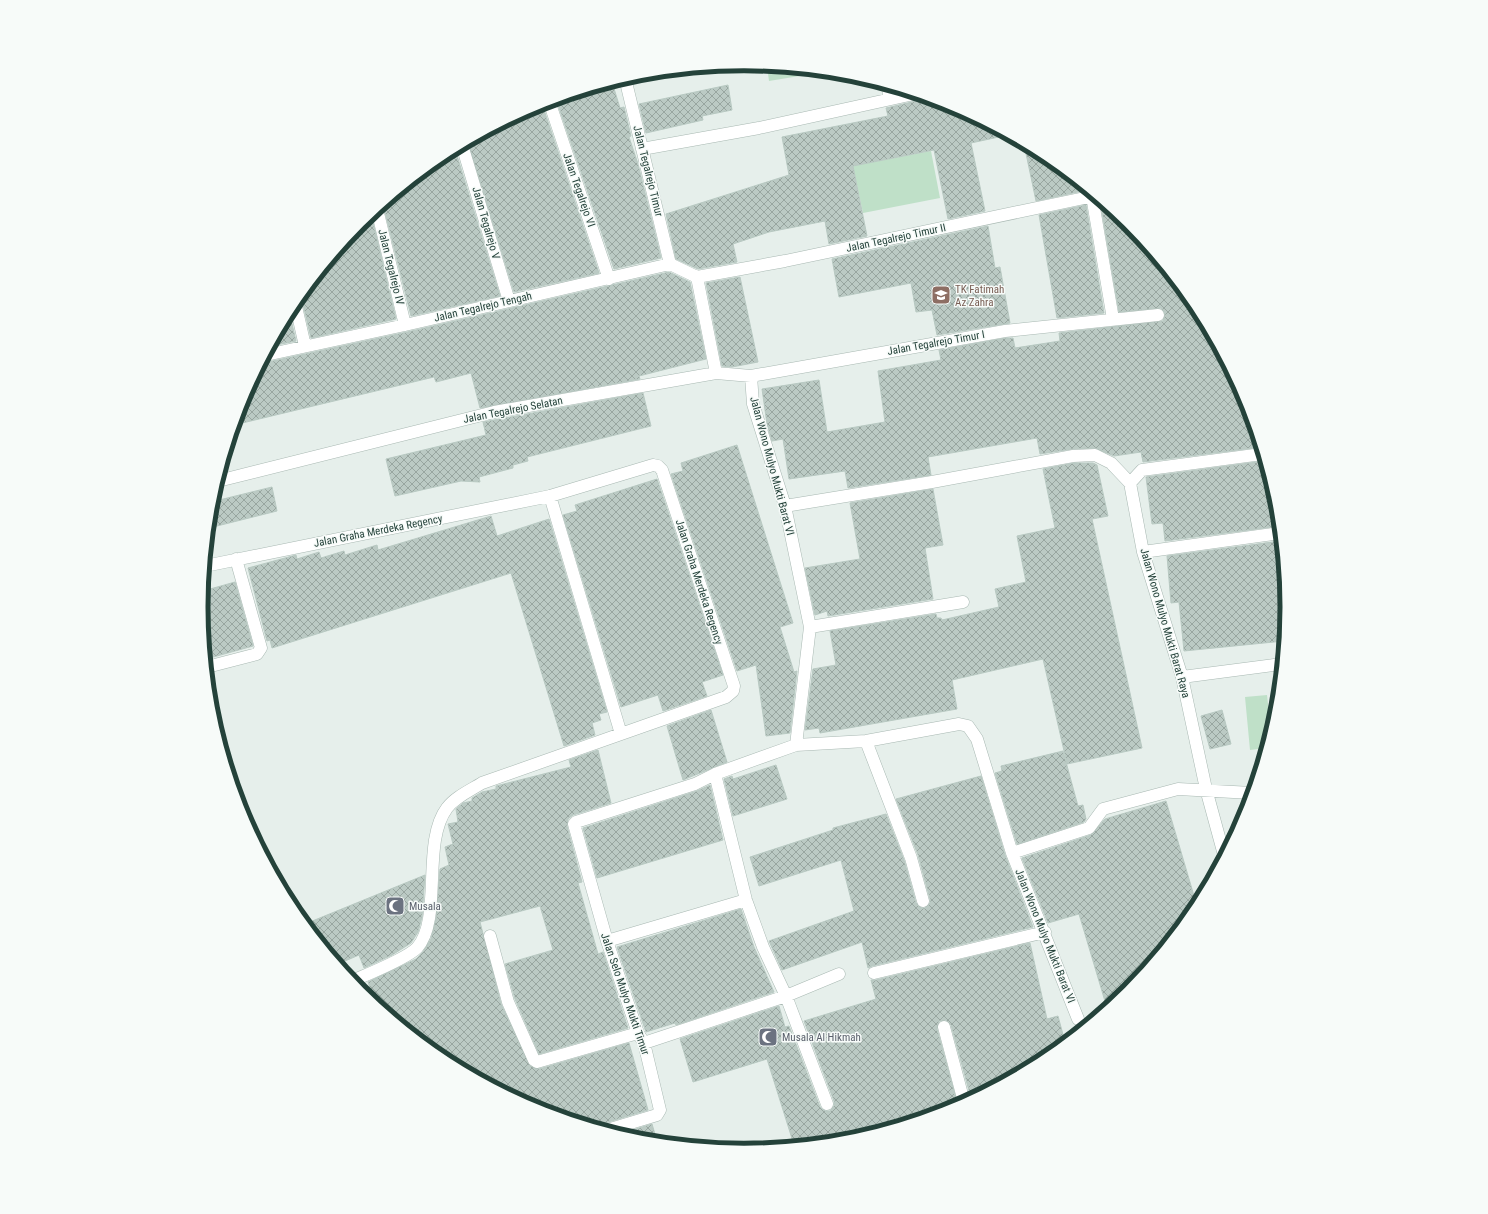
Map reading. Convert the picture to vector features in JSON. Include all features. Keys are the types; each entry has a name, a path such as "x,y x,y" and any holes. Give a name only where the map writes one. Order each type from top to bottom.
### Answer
{"street":[{"name":"Jalan Tegalrejo Timur","path":"626,84 670,264"},
{"path":"642,149 759,128 889,92"},
{"name":"Jalan Tegalrejo VI","path":"551,107 609,279"},
{"name":"Jalan Tegalrejo V","path":"464,150 509,301"},
{"name":"Jalan Tegalrejo Timur II","path":"697,278 1088,197"},
{"path":"1094,201 1113,319"},
{"name":"Jalan Tegalrejo IV","path":"379,215 405,325"},
{"path":"670,264 697,278 716,373"},
{"name":"Jalan Tegalrejo Tengah","path":"272,354 405,325 670,264"},
{"path":"297,311 305,346"},
{"name":"Jalan Tegalrejo Timur I","path":"716,373 751,376 1005,331 1158,315"},
{"name":"Jalan Tegalrejo Selatan","path":"223,480 494,412 716,373"},
{"name":"Jalan Wono Mulyo Mukti Barat VI","path":"751,376 753,404 785,506 810,627 796,745 866,741 959,724 968,726 977,739 1012,853 1045,932 1078,1019"},
{"path":"785,506 1080,456 1095,455 1111,463 1130,483 1142,470 1258,455"},
{"name":"Jalan Graha Merdeka Regency","path":"210,565 550,496 653,465 658,466 662,470 734,686 733,691 726,697 482,783 448,807 440,822 434,852 427,932 416,948 358,978"},
{"name":"Jalan Wono Mulyo Mukti Barat Raya","path":"1130,483 1144,552 1182,677 1206,789 1222,849"},
{"path":"550,496 621,734"},
{"path":"1144,552 1275,534"},
{"path":"212,666 257,654 261,648 236,560"},
{"path":"810,627 963,602"},
{"path":"1182,677 1276,665"},
{"path":"866,741 911,858 923,902"},
{"path":"796,745 715,774 746,900 763,947 786,996 827,1104"},
{"name":"Jalan Selo Mulyo Mukti Timur","path":"615,1127 659,1113 641,1038 607,941 574,825 575,823 695,784 715,774"},
{"path":"1012,853 1089,828 1103,809 1178,789 1247,792"},
{"path":"607,941 746,900"},
{"path":"874,973 1045,932"},
{"path":"490,936 508,1002 534,1060 537,1062 641,1038 786,996 839,974"},
{"path":"944,1027 962,1096"}],"green space":[{"path":"768,72 805,75 769,81"},
{"path":"931,151 940,198 863,213 853,166"},
{"path":"1267,695 1269,715 1261,749 1250,750 1245,697"}],"building":[{"path":"728,85 732,110 702,116 703,120 646,133 639,104"},
{"path":"614,87 620,108 624,107 631,136 629,137 638,164 661,258 614,269 558,105"},
{"path":"917,100 949,112 981,126 1000,137 971,143 985,211 948,219 934,150 853,166 867,236 829,244 825,221 769,232 733,244 737,262 698,269 676,259 666,214 789,175 782,137 888,116 886,108"},
{"path":"544,110 599,273 514,292 470,147 507,126"},
{"path":"1025,151 1042,161 1081,191 1036,201"},
{"path":"457,155 500,296 411,316 384,210 418,182"},
{"path":"1086,205 1104,313 1057,318 1039,215"},
{"path":"1101,208 1123,228 1147,254 1190,309 1225,370 1246,420 1247,426 1248,426 1251,432 1253,448 1143,462 1141,452 1114,456 1095,448 1072,449 1040,454 1037,438 928,457 931,475 848,488 845,471 789,479 783,439 772,441 767,424 762,389 819,380 827,432 885,422 878,371 941,360 939,350 1006,338 1013,338 1015,348 1060,341 1059,333 1163,321 1165,314 1161,308 1119,312"},
{"path":"373,221 396,319 311,338 303,303 341,254"},
{"path":"988,226 995,268 1000,267 1010,323 937,335 932,310 916,312 911,283 839,297 832,259"},
{"path":"669,272 690,282 706,359 639,376 640,379 480,408 471,373 436,382 434,377 241,423 267,362 407,332"},
{"path":"740,277 758,362 732,367 722,366 706,283"},
{"path":"291,320 296,341 277,345"},
{"path":"643,393 651,426 527,457 528,461 513,465 513,468 479,477 480,482 461,481 395,496 386,459 486,435 483,422"},
{"path":"737,445 793,623 780,627 794,672 797,671 790,733 766,736 756,665 737,671 671,474 683,471 681,463"},
{"path":"1260,462 1270,502 1274,527 1165,541 1163,523 1152,524 1146,477"},
{"path":"1074,463 1093,463 1097,465 1108,516 1092,519 1142,748 1067,764 1043,659 952,680 957,709 820,733 819,728 805,730 813,669 836,665 830,631 936,614 937,618 941,618 942,620 999,607 995,589 1026,582 1017,536 1055,528 1043,469"},
{"path":"657,479 723,675 702,682 707,696 663,711 658,695 621,707 563,515 577,511 575,505"},
{"path":"272,487 277,511 214,527 218,500"},
{"path":"933,489 943,545 925,548 933,599 828,616 827,611 815,615 805,568 860,559 850,503"},
{"path":"491,516 497,536 549,519 607,712 599,714 601,720 592,723 595,735 564,746 511,573 272,648 270,640 267,641 248,568 296,555 297,559 319,552 321,558 344,551 345,555 377,545 378,550"},
{"path":"1276,542 1279,572 1279,641 1184,651 1179,602 1171,603 1167,556"},
{"path":"235,582 253,646 211,658 209,642 209,589"},
{"path":"711,710 727,762 683,780 667,726"},
{"path":"1222,710 1231,744 1210,749 1201,716"},
{"path":"598,750 611,803 573,815 568,819 567,826 582,882 578,883 598,954 603,952 628,1028 539,1054 515,999 505,964 553,950 540,906 480,922 501,1004 530,1066 539,1069 629,1043 648,1110 603,1125 572,1115 507,1088 446,1053 391,1010 372,992 368,982 416,959 423,952 431,939 436,919 440,869 449,865 445,847 453,844 448,824 458,822 456,809 463,803 472,801 472,798 482,792 496,789 496,786 571,767 569,760"},
{"path":"1063,751 1078,806 1083,805 1086,819 1084,822 1017,844 995,773 1002,771 1001,766"},
{"path":"776,765 787,799 733,816 724,779 732,776 733,779"},
{"path":"981,776 1005,855 1033,927 868,968 862,942 782,970 769,941 854,911 841,860 759,886 750,857 833,830 833,828 886,814 904,860 916,903 921,908 925,908 930,903 930,899 918,855 896,799"},
{"path":"710,785 723,840 597,878 583,828 697,791"},
{"path":"1166,801 1194,898 1147,960 1105,1002 1079,914 1048,923 1022,858 1091,835 1105,819"},
{"path":"425,875 422,917 418,932 411,943 392,955 364,968 359,955 343,962 311,922"},
{"path":"741,909 754,947 774,992 676,1025 675,1023 646,1032 617,947"},
{"path":"1030,943 1047,1019 1058,1016 1064,1037 1042,1053 1012,1071 970,1093 951,1025 946,1020 939,1021 937,1029 956,1099 916,1115 883,1125 849,1133 814,1138 793,1140 767,1059 693,1082 680,1039 779,1006 785,1027 789,1026 820,1107 825,1111 830,1111 834,1106 834,1101 804,1021 876,999 871,980"},
{"path":"652,1124 655,1135 639,1133 630,1131"}],"place":[{"name":"TK Fatimah Az Zahra","path":"941,295"},
{"name":"Musala","path":"395,906"},
{"name":"Musala Al Hikmah","path":"768,1037"}]}
